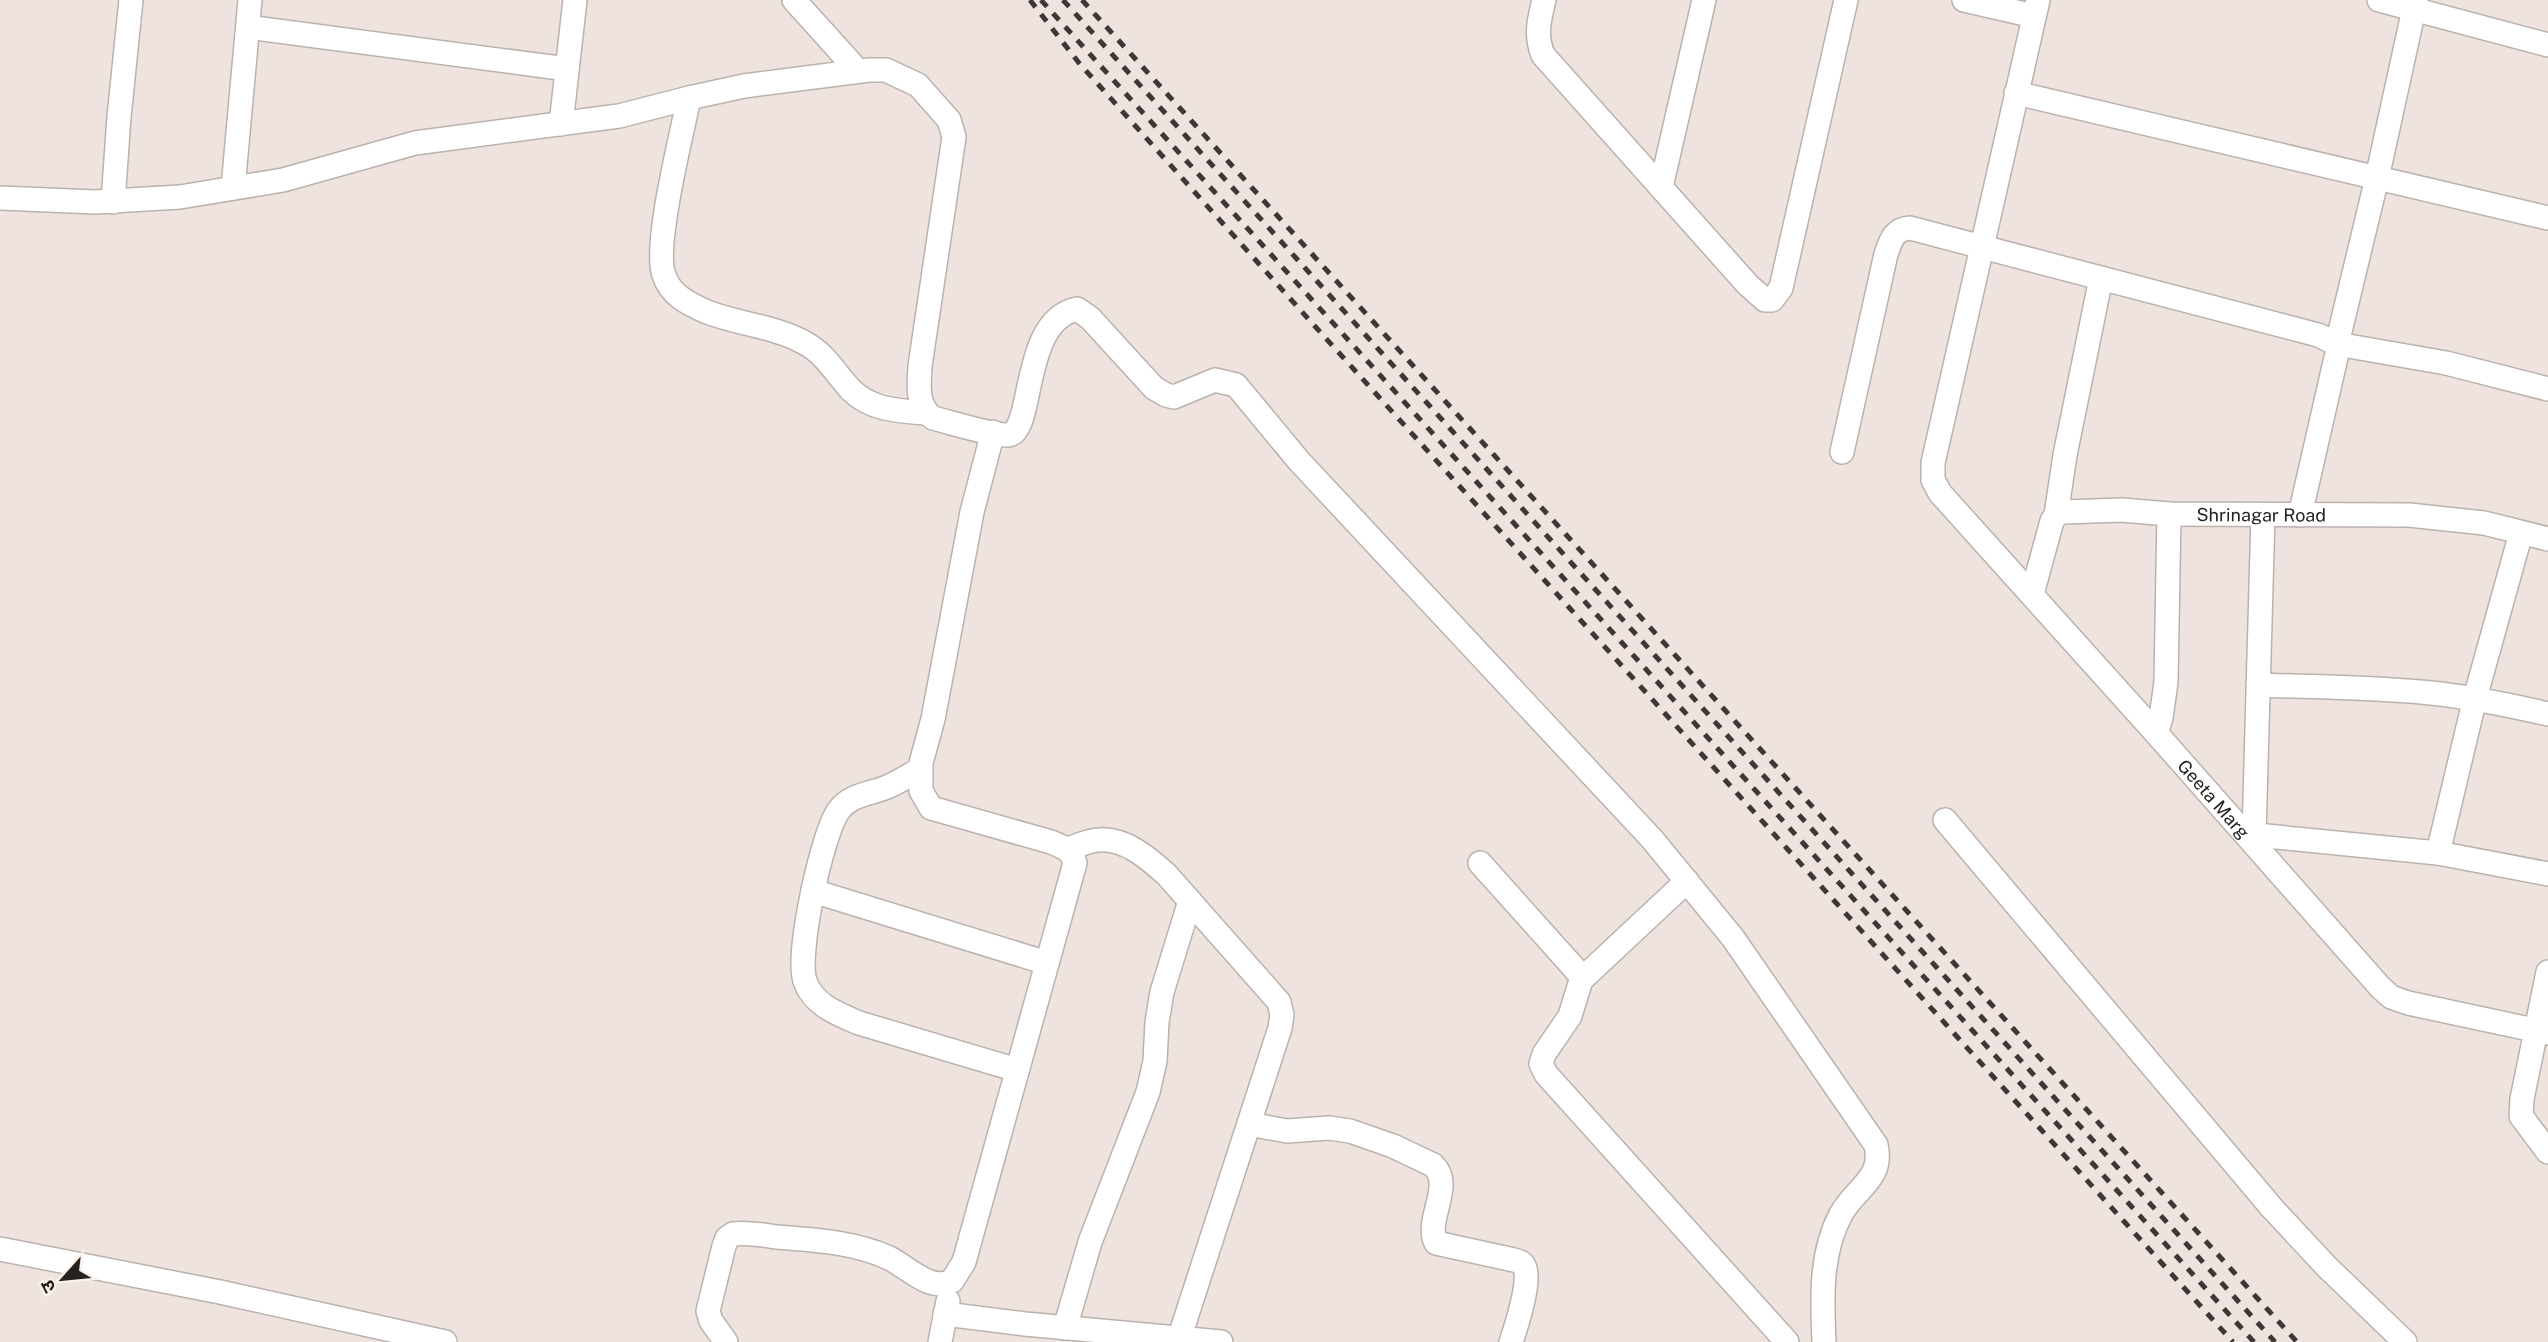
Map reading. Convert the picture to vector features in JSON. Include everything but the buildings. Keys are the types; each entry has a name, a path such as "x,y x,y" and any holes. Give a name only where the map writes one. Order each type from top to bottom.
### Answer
{"street":[{"path":"113,202 118,117 131,0"},
{"path":"233,188 250,0"},
{"path":"561,124 575,0"},
{"path":"794,0 858,71"},
{"path":"1544,0 1537,41 1543,55 1748,285 1765,300 1772,300 1781,288 1846,0"},
{"path":"1661,187 1704,0"},
{"path":"1964,0 2036,8 1982,246"},
{"path":"2379,0 2415,4 2548,45"},
{"path":"2301,515 2415,4"},
{"path":"248,27 567,69"},
{"path":"0,198 113,202 180,197 283,180 415,144 619,116 689,97 744,86 858,71 886,70 918,85 939,106 953,129 953,154 920,366 919,393 926,413"},
{"path":"2016,93 2548,218"},
{"path":"689,97 661,248 664,277 683,301 709,313 805,342 823,356 865,401 887,410 926,413 933,418 1009,435 1019,427 1038,347 1046,332 1058,319 1077,309 1090,318 1154,388 1166,395 1180,397 1215,380 1236,386 1299,461 1652,839 1712,911 1757,972 1876,1145 1880,1160 1873,1174 1842,1213 1828,1248 1822,1293 1824,1342"},
{"path":"1842,452 1891,238 1901,229 1910,228 2318,334 2337,344 2446,363 2548,389"},
{"name":"Geeta Marg","path":"1982,246 1933,463 1933,480 1940,493 2250,835 2365,971 2392,997 2408,1003 2542,1031"},
{"path":"2032,594 2052,521 2056,516 2065,455 2102,278"},
{"path":"940,1342 952,1281 964,1262 1074,863 1068,849 1051,842 931,808 921,791 920,769 933,719 972,512 993,432"},
{"name":"Shrinagar Road","path":"2056,516 2063,512 2092,510 2169,514 2409,515 2484,523 2548,539"},
{"path":"2156,733 2165,700 2167,671 2169,514"},
{"path":"2263,515 2250,835 2438,853 2548,874"},
{"path":"2438,853 2475,698 2521,533"},
{"path":"2258,685 2380,689 2475,698 2548,713"},
{"path":"920,769 887,787 855,798 839,810 832,822 813,891 802,965 806,984 819,1002 834,1013 859,1023 1017,1070"},
{"path":"1945,820 2272,1208 2327,1267 2405,1342"},
{"path":"1068,849 1100,839 1118,842 1149,858 1279,1002 1282,1015 1179,1339"},
{"path":"1480,863 1583,978"},
{"path":"1687,881 1583,978 1577,989 1570,1016 1544,1054 1541,1064 1546,1074 1787,1342"},
{"path":"813,891 1047,963"},
{"path":"1065,1328 1090,1242 1148,1092 1155,1061 1162,992 1190,901"},
{"path":"2548,972 2542,1031 2522,1099 2521,1116 2548,1152"},
{"path":"1249,1124 1287,1131 1329,1128 1350,1131 1393,1146 1438,1169 1441,1180 1433,1238 1436,1243 1514,1260 1525,1269 1522,1303 1511,1342"},
{"path":"726,1342 711,1321 708,1311 724,1246 727,1238 733,1234 821,1241 868,1250 889,1258 938,1285 952,1281"},
{"path":"0,1249 220,1292 445,1342"},
{"path":"945,1314 1124,1338 1221,1342"}],"railway":[{"path":"1030,0 1079,63 1312,323 2233,1342"},
{"path":"1041,0 2254,1342"},
{"path":"1063,0 2275,1342"},
{"path":"1082,0 2297,1342"}]}
